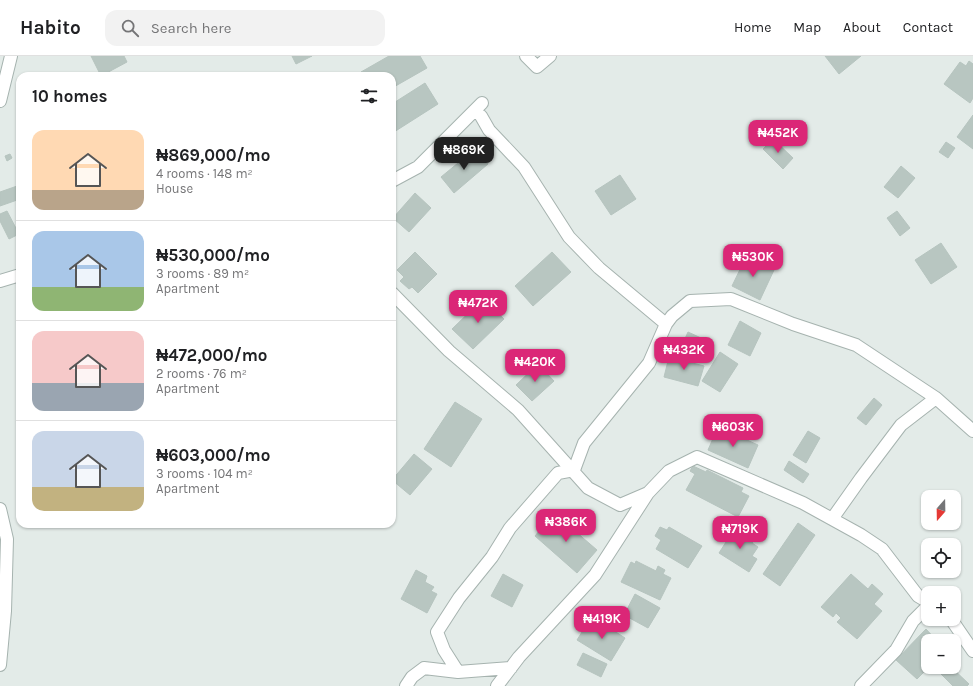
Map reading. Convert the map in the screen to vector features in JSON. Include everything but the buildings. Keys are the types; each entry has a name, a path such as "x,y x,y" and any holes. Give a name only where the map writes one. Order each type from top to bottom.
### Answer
{"street":[{"path":"0,101 11,56"},
{"path":"526,56 537,67 550,56"},
{"path":"396,179 418,167 482,103"},
{"path":"481,116 489,130 524,167 569,237 600,268 666,324"},
{"path":"0,281 16,276"},
{"path":"396,297 449,350 518,410 574,470 588,488 620,504 648,493"},
{"path":"574,470 584,443 649,363 666,324 672,316 690,301 731,299 793,324 856,345 936,398 973,431"},
{"path":"832,519 901,425 936,398"},
{"path":"497,686 510,668 595,574 648,493 669,471 697,457 803,503 882,549 918,596 921,598"},
{"path":"458,672 444,650 438,632 459,598 492,557 510,528 558,473 574,470"},
{"path":"0,509 7,539 5,610 0,665"},
{"path":"861,686 896,650 913,621 921,613"},
{"path":"956,626 973,651"},
{"path":"406,686 412,677 424,668 458,672 510,668"}]}
